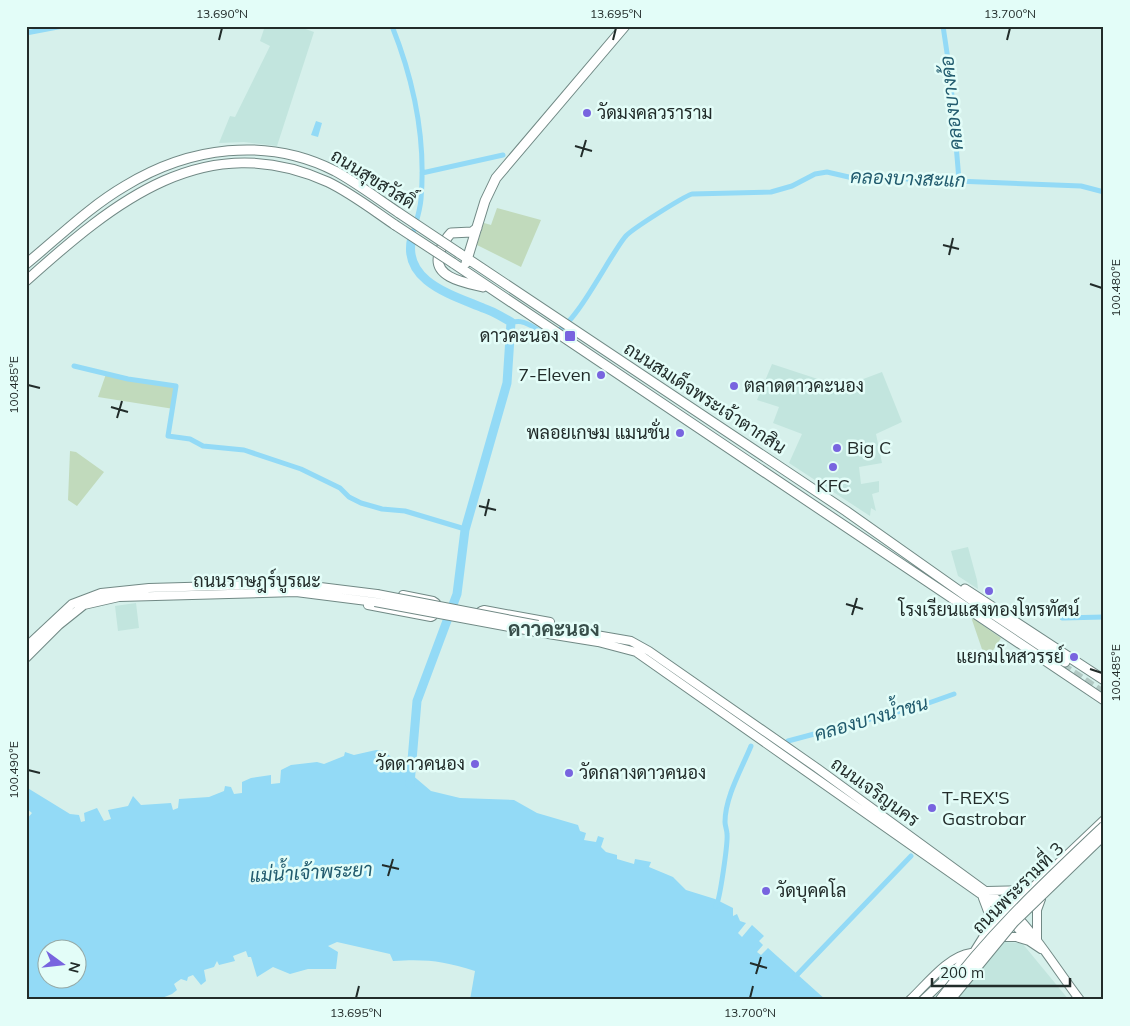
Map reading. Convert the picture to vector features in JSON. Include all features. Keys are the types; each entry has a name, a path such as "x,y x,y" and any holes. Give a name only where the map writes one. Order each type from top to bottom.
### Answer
{"main road":[{"path":"463,270 468,260 485,201 496,178 625,26"},
{"name":"ถนนสุขสวัสดิ์","path":"26,264 117,191 145,174 175,161 233,149 260,149 286,153 336,172 459,253"},
{"path":"175,161 178,174"},
{"name":"ถนนสุขสวัสดิ์","path":"26,281 131,197 188,170 234,162 263,163 291,168 336,186 453,263"},
{"path":"477,228 472,232 454,232 448,235 438,258 439,267 451,277 491,289"},
{"name":"ถนนสมเด็จพระเจ้าตากสิน","path":"453,263 926,579 1064,664 932,570 791,474 459,253"},
{"path":"26,277 45,264"},
{"name":"ถนนสมเด็จพระเจ้าตากสิน","path":"932,570 988,603 1101,678"},
{"name":"ถนนสมเด็จพระเจ้าตากสิน","path":"926,579 968,611 1104,700"},
{"name":"ถนนราษฎร์บูรณะ","path":"27,657 59,625 84,605 119,597 257,589 296,584 357,592 376,598 537,628"},
{"name":"ถนนราษฎร์บูรณะ","path":"26,647 72,604 102,593 149,588 257,589 356,600 376,598"},
{"path":"356,600 372,606 431,617 433,616 436,603 382,592 357,592"},
{"path":"557,636 554,638 482,625 480,623 482,611 551,622 563,628"},
{"name":"ถนนเจริญนคร","path":"537,628 563,628 631,641 640,645 800,757 1008,911 1042,950 1080,1000"},
{"name":"ถนนเจริญนคร","path":"537,628 557,636 598,642 636,652 680,681 796,766 985,894"},
{"path":"1091,692 1101,686 1101,678"},
{"path":"796,766 800,757"},
{"path":"923,1000 973,952 984,936 1008,911 1104,820"},
{"name":"ถนนพระรามที่ 3","path":"940,1000 983,945 1008,918 1104,826"},
{"name":"ถนนพระรามที่ 3","path":"950,1000 1014,922 1104,835"},
{"path":"910,1000 952,961 988,944 1018,922 1104,839"},
{"path":"984,936 989,914 985,894 1030,890"},
{"path":"999,937 1033,940 1037,910 1041,899"},
{"path":"940,1000 961,980 988,944"}],"shaded area":[{"path":"265,26 297,26 314,32 277,146 244,142 219,143 230,116 235,117 270,46 260,41"},
{"path":"497,208 541,220 521,267 477,245 484,223 491,225"},
{"name":"Big C","path":"772,364 842,387 882,372 902,422 876,434 882,463 859,467 861,484 879,481 879,492 872,494 876,511 871,508 870,516 789,463 802,434 773,423 779,407 757,400"},
{"path":"106,374 176,386 174,409 98,397"},
{"path":"70,451 76,452 104,472 77,506 68,500"},
{"path":"968,547 978,589 958,576 951,551"},
{"path":"136,603 139,628 118,631 115,606"},
{"path":"971,617 1001,638 986,661"},
{"path":"1004,942 1022,943 1069,1000 952,1000 991,949"}],"water":[{"path":"316,121 322,123 318,137 311,135"},
{"name":"แม่น้ำเจ้าพระยา","path":"376,750 384,751 431,791 460,798 514,800 537,813 578,825 580,831 586,833 584,840 596,842 598,836 604,838 601,847 606,852 617,855 617,859 634,864 635,859 651,862 649,867 673,877 686,890 715,899 733,908 733,916 737,914 740,921 746,923 738,933 742,937 752,925 764,936 759,941 763,945 757,952 761,955 768,948 826,1000 470,1000 475,971 435,962 416,960 393,961 390,954 337,942 328,946 338,952 336,969 308,969 290,974 273,967 257,977 251,957 248,957 246,951 233,956 235,961 219,965 217,961 214,967 204,970 206,981 201,985 193,975 188,977 187,981 181,979 174,984 177,990 157,1000 26,1000 26,820 32,813 26,808 26,787 70,814 79,815 81,822 85,821 84,813 97,808 104,821 111,819 108,810 128,806 133,796 141,805 171,803 173,810 178,808 179,799 209,797 224,791 225,786 231,787 234,794 242,793 242,782 251,778 271,775 271,784 280,783 281,770 291,765 317,762 324,764 344,756 345,752 354,755"}],"waterway":[{"path":"26,33 63,26"},
{"path":"392,26 407,68 420,133 422,155 421,199 419,214 412,237"},
{"name":"คลองบางค้อ","path":"943,26 950,73 959,180"},
{"path":"422,173 503,155"},
{"name":"คลองบางสะแก","path":"511,322 526,323 542,332 550,334 563,327 582,305 625,237 657,214 692,194 771,192 792,186 815,174 827,172 853,178 870,173 882,178 1081,186 1104,192"},
{"path":"410,784 417,701 457,594 465,530 507,383 511,322 490,311 457,298 432,284 421,275 414,265 411,252 412,237"},
{"path":"74,366 128,379 176,386 168,436 190,439 203,446 244,450 301,469 340,488 349,497 361,503 382,509 405,511 465,529"},
{"name":"คลองบางน้ำชน","path":"1062,618 1104,617"},
{"name":"คลองบางน้ำชน","path":"788,741 923,705 954,694"},
{"name":"คลองบางน้ำชน","path":"716,906 722,883 726,848 726,812 735,783 751,746"},
{"path":"794,978 911,856"}],"tunnel":[{"path":"1062,666 1104,694"}],"place":[{"name":"วัดมงคลวราราม","path":"587,113"},
{"name":"ดาวคะนอง","path":"570,336"},
{"name":"7-Eleven","path":"601,375"},
{"name":"ตลาดดาวคะนอง","path":"734,386"},
{"name":"พลอยเกษม แมนชั่น","path":"680,433"},
{"name":"Big C","path":"837,448"},
{"name":"KFC","path":"833,467"},
{"name":"โรงเรียนแสงทองโทรทัศน์","path":"989,591"},
{"name":"แยกมโหสวรรย์","path":"1074,657"},
{"name":"วัดดาวคนอง","path":"475,764"},
{"name":"วัดกลางดาวคนอง","path":"569,773"},
{"name":"T-REX'S Gastrobar","path":"932,808"},
{"name":"วัดบุคคโล","path":"766,891"}],"district":[{"name":"ดาวคะนอง","path":"554,629"}]}
